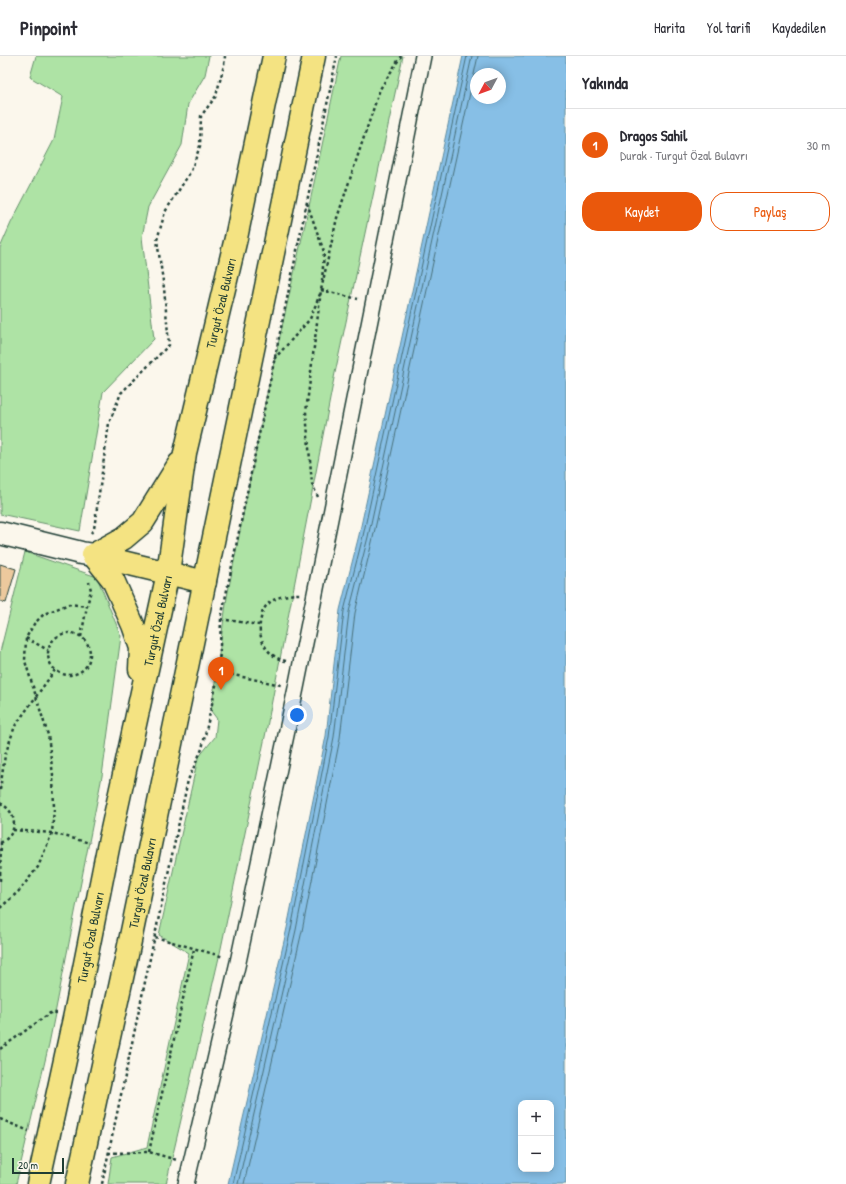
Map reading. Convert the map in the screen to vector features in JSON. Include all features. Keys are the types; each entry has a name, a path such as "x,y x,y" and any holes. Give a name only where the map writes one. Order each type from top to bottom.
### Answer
{"highway":[{"name":"Turgut Özal Bulvarı","path":"38,1184 75,1014 108,848 168,573 185,453 236,238 274,56"},
{"path":"87,554 205,582 314,56"},
{"path":"87,554 124,538 143,522 164,490 185,453"},
{"path":"87,554 113,580 133,625 141,648 138,716"},
{"name":"Turgut Özal Bulavrı","path":"77,1184 130,941 205,582"}],"street":[{"path":"186,1184 238,962 296,688 300,662 423,56"},
{"path":"0,533 87,554"}],"path":[{"path":"81,637 86,606 91,590 87,554 94,529 109,423 121,393 169,345 164,288 157,240 165,212 191,171 200,146 201,116 216,96 225,56"},
{"path":"102,1184 188,780 202,749 219,672 221,619 336,56"},
{"path":"273,359 310,319 321,290 337,218 380,89 400,56"},
{"path":"306,202 324,252 321,290 306,412 312,484 329,520"},
{"path":"321,290 364,301 374,302"},
{"path":"300,662 283,660 269,653 261,639 259,625 264,609 275,599 292,594 304,594 313,598"},
{"path":"0,908 18,892 38,867 52,833 54,809 53,775 48,735 25,661 26,638 34,624 44,614 69,604 86,606"},
{"path":"221,619 259,625"},
{"path":"61,634 75,634 81,637 89,648 89,661 86,667 80,672 68,675 55,670 49,661 48,650 50,643 61,634"},
{"path":"26,638 48,650"},
{"path":"0,790 5,755 15,726 55,670"},
{"path":"219,672 296,688"},
{"path":"0,803 6,806 13,817 14,823 13,830 10,835 1,842 0,881"},
{"path":"13,830 52,833 108,848"},
{"path":"155,937 238,962"},
{"path":"149,1152 194,949"},
{"path":"0,1049 50,1013 75,1014"},
{"path":"0,1119 48,1138"},
{"path":"108,1153 149,1152 190,1164"}],"green space":[{"path":"36,56 209,56 205,75 188,104 182,145 148,207 142,237 154,339 103,392 80,531 0,514 0,248 11,223 54,140 63,97 30,77"},
{"path":"341,56 403,56 335,373 266,732 220,953 166,1184 108,1184 112,1157 147,1147 189,953 159,935 198,758 215,737 217,719 211,711 227,597 266,398"},
{"path":"25,552 97,577 121,636 102,776 49,1044 16,1184 0,1184 0,652"}],"water":[{"path":"463,56 566,56 566,1184 228,1184 287,928 326,736 340,610 359,535"}],"building":[{"path":"0,564 16,569 6,603 0,601"}],"place":[{"name":"Dragos Sahil","path":"221,690"}]}
